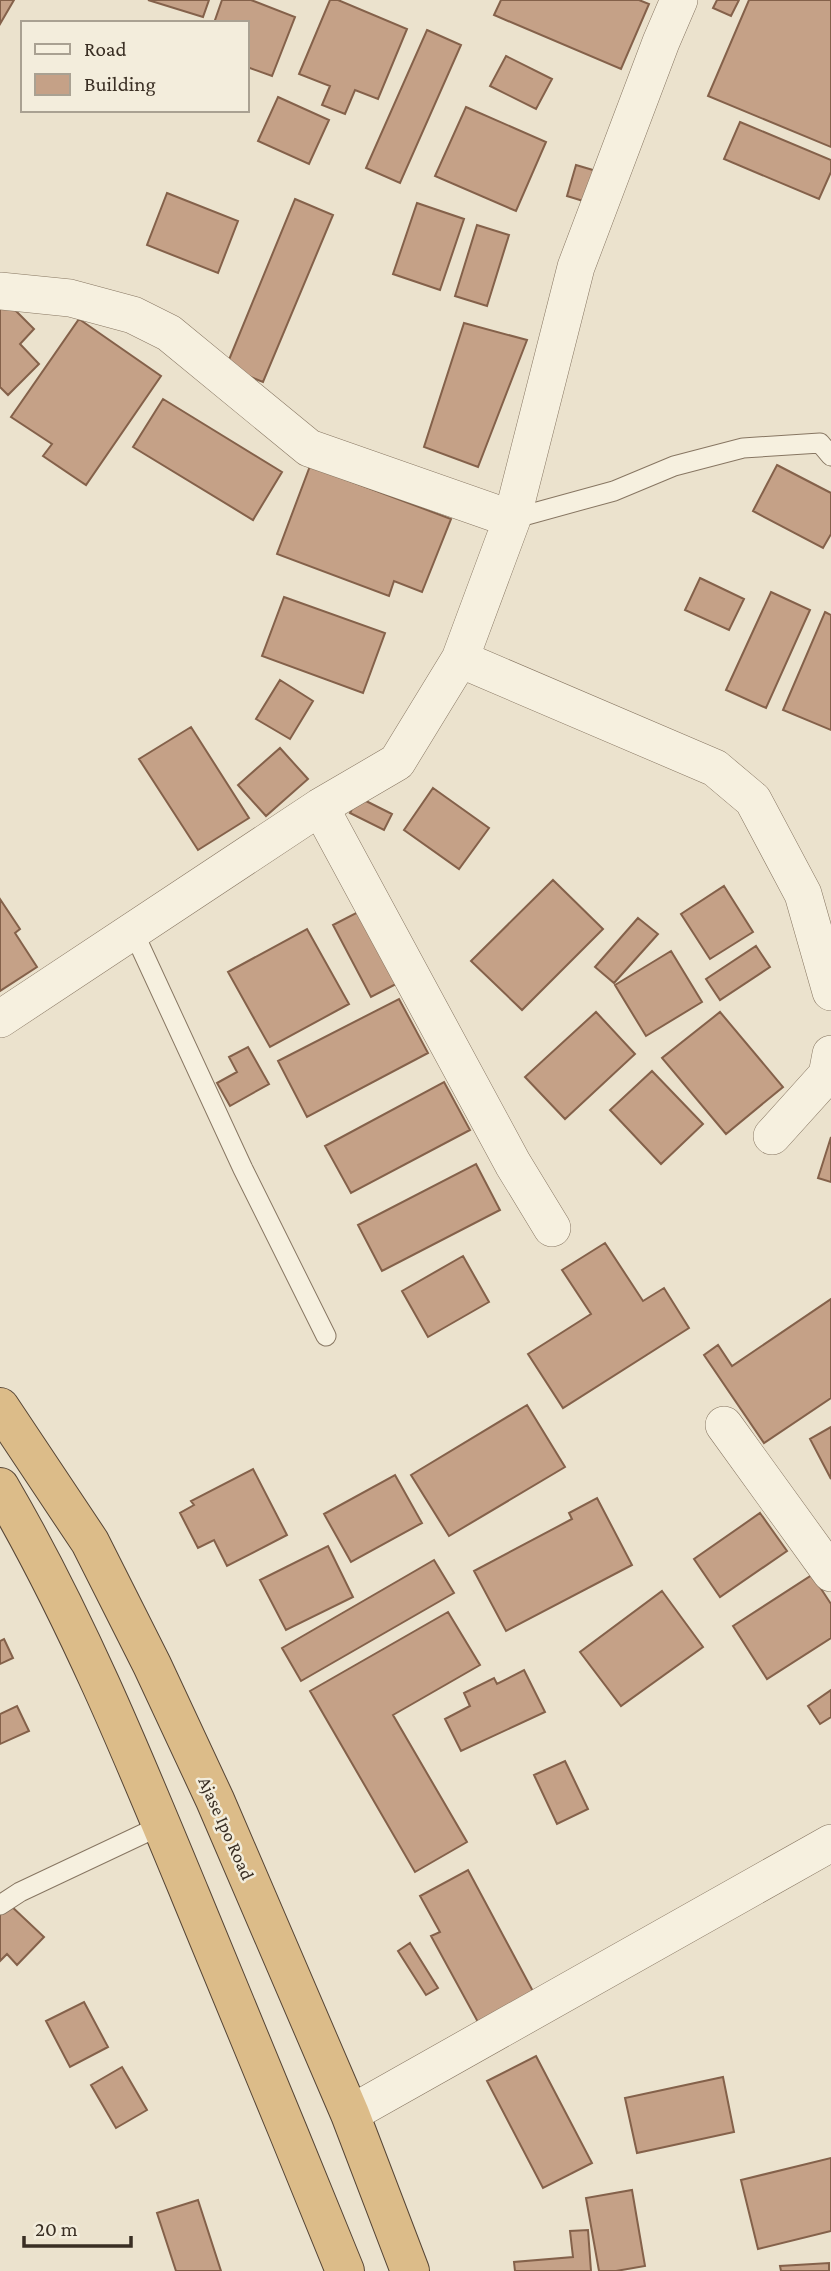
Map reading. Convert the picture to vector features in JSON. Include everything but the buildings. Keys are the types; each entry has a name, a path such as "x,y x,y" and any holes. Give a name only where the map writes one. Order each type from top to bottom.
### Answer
{"highway":[{"name":"Ajase Ipo Road","path":"0,1407 90,1542 152,1665 215,1800 350,2114 410,2271"},
{"path":"0,1487 32,1542 98,1677 162,1825 345,2271"}],"street":[{"path":"0,1019 320,807 397,762 460,659 512,519 576,267 679,0"},
{"path":"0,292 71,298 133,315 169,333 309,449 512,519"},
{"path":"460,659 715,768 753,800 803,894 831,992"},
{"path":"320,807 513,1164 552,1228"},
{"path":"772,1136 827,1075 831,1054"},
{"path":"724,1425 831,1573"},
{"path":"350,2114 831,1843"}],"lane":[{"path":"512,519 614,491 674,466 743,449 828,446"},
{"path":"133,931 243,1169 326,1336"},
{"path":"0,1905 20,1892 162,1825"}]}
